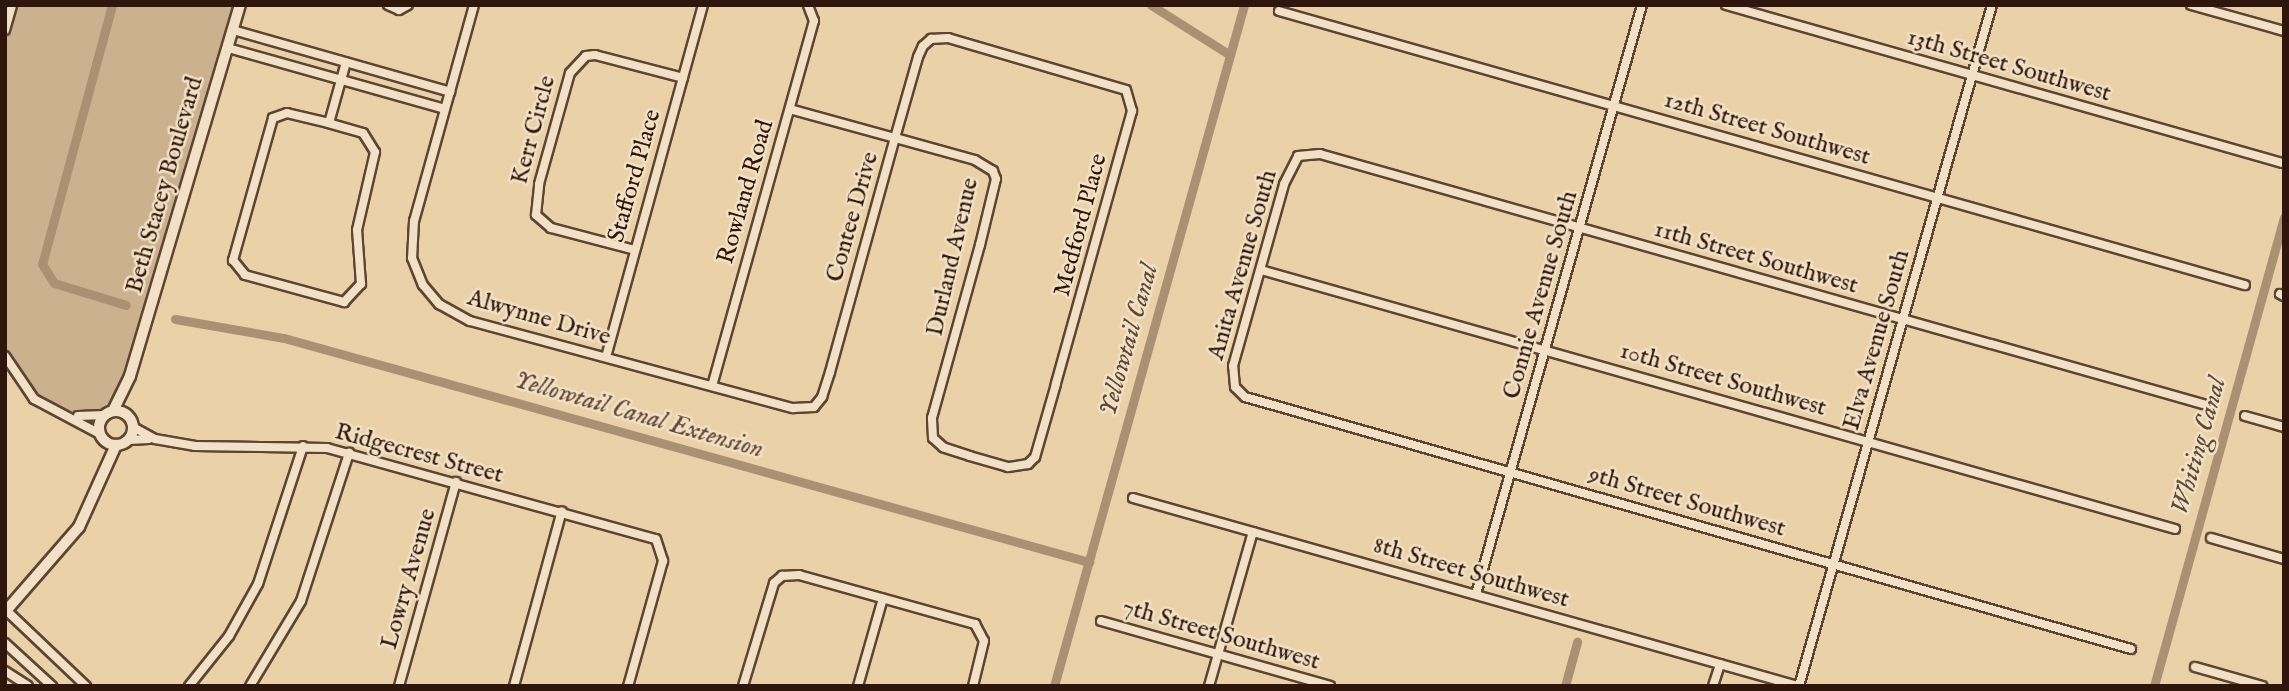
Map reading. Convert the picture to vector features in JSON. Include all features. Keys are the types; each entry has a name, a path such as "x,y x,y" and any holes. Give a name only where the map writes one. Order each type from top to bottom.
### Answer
{"street":[{"path":"5,30 12,5"},
{"name":"Beth Stacey Boulevard","path":"126,415 130,376 240,5"},
{"path":"388,5 399,10 408,5"},
{"name":"Alwynne Drive","path":"474,5 411,235 412,258 423,285 456,315 793,408 814,407"},
{"name":"Stafford Place","path":"606,357 704,5"},
{"name":"Connie Avenue South","path":"1476,594 1642,5"},
{"name":"13th Street Southwest","path":"1726,5 2282,163"},
{"name":"Elva Avenue South","path":"1799,686 1992,5"},
{"path":"2191,5 2284,32"},
{"name":"Rowland Road","path":"712,386 814,21 810,7"},
{"name":"12th Street Southwest","path":"1279,11 2245,285"},
{"path":"233,30 450,92"},
{"name":"Medford Place","path":"931,39 948,38 1117,85 1126,90 1132,111 1035,457 1019,467 1008,467 943,447 933,438"},
{"name":"Contee Drive","path":"814,407 831,372 918,57 931,39"},
{"path":"228,48 445,109"},
{"name":"Kerr Circle","path":"635,250 551,228 536,215 536,195 566,85 574,64 595,54 683,78"},
{"path":"329,123 346,62"},
{"name":"Durland Avenue","path":"790,109 975,160 993,171 996,179 932,418 933,438"},
{"path":"286,113 329,123 363,133 375,152 357,230 361,284 344,302 245,275 233,260 273,118 286,113"},
{"name":"11th Street Southwest","path":"1298,156 1320,154 2203,404"},
{"name":"Anita Avenue South","path":"1235,387 1233,366 1284,184 1298,156"},
{"name":"10th Street Southwest","path":"1261,270 2175,529"},
{"path":"5,356 30,395 116,445"},
{"name":"Beth Stacey Boulevard","path":"108,413 130,376"},
{"name":"9th Street Southwest","path":"1235,387 1245,397 1272,405 2132,649"},
{"path":"61,413 126,415 133,428 128,440 116,445 71,539 6,612 86,686"},
{"path":"104,469 102,437 108,413"},
{"path":"2245,416 2284,427"},
{"name":"Ridgecrest Street","path":"133,428 155,439"},
{"name":"Ridgecrest Street","path":"128,440 155,439 215,448 303,446 349,453 646,534 663,549 663,561 628,686"},
{"path":"189,686 229,636 258,584 303,446"},
{"path":"251,685 304,592 349,453"},
{"name":"Lowry Avenue","path":"399,686 456,482"},
{"name":"8th Street Southwest","path":"1133,498 1799,686"},
{"path":"514,686 562,511"},
{"path":"1209,686 1252,532"},
{"path":"2211,538 2284,559"},
{"path":"743,686 767,599 782,576 799,575 966,620 981,631 984,641 973,686"},
{"path":"858,686 883,598"},
{"name":"7th Street Southwest","path":"1101,621 1331,686"},
{"path":"5,643 52,686"},
{"path":"1713,686 1720,664"},
{"path":"2195,667 2262,686"},
{"path":"5,671 27,685 36,671"}],"shaded area":[{"path":"16,5 235,5 126,375 110,407 97,418 54,406 37,396 5,348 5,43"}],"waterway":[{"name":"Yellowtail Canal Extension","path":"112,5 42,264 54,283 126,305"},
{"path":"1151,5 1230,55"},
{"name":"Yellowtail Canal","path":"1054,686 1244,5"},
{"name":"Whiting Canal","path":"2154,686 2284,218"},
{"name":"Yellowtail Canal Extension","path":"175,319 284,338 1089,562"},
{"path":"1565,686 1577,642"}]}
